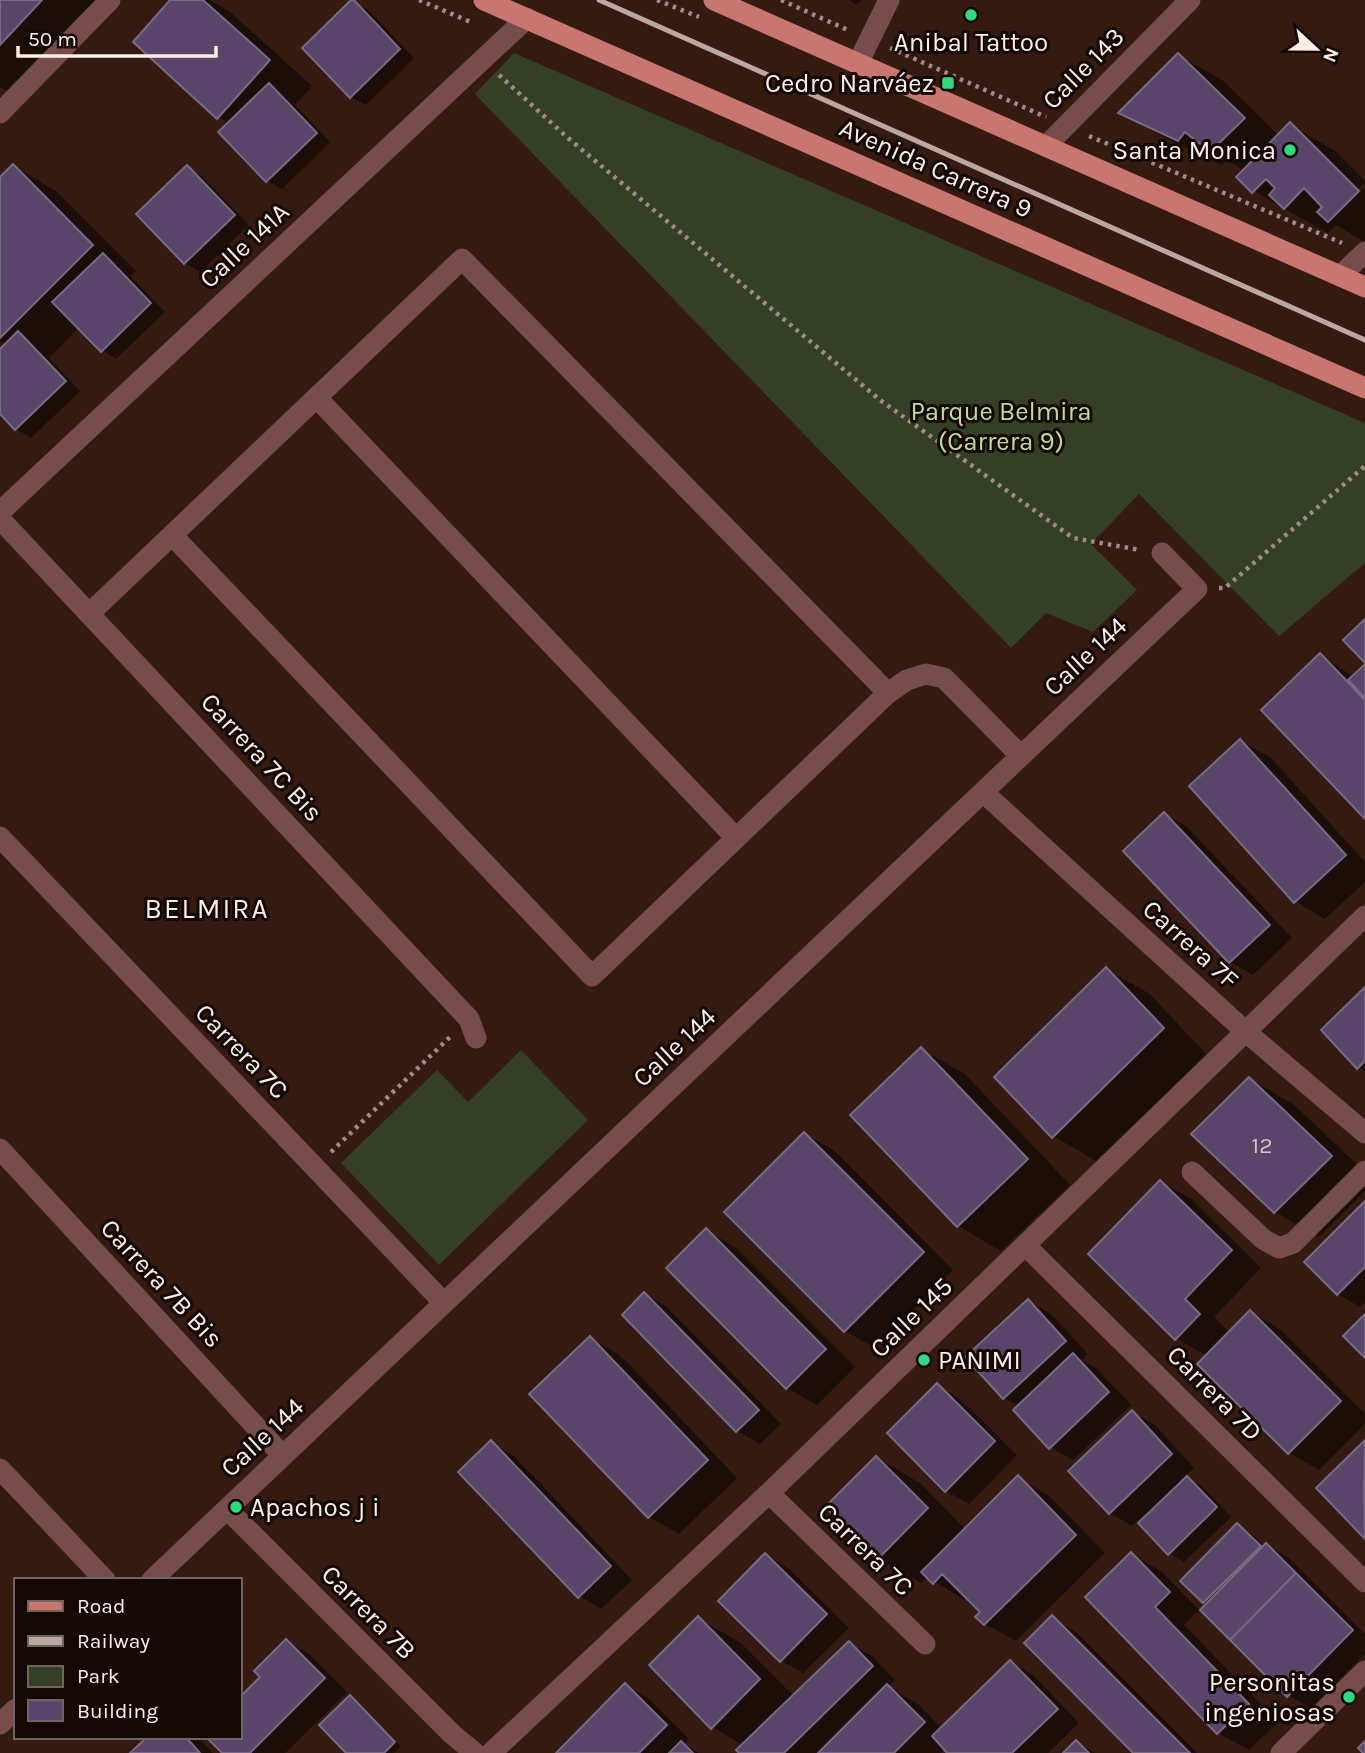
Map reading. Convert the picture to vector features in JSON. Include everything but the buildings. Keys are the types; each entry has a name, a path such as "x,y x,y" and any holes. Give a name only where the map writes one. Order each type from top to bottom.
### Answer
{"main road":[{"name":"Avenida Carrera 9","path":"484,0 1365,388"},
{"path":"714,0 750,6 858,63 1365,287"}],"street":[{"path":"0,113 110,0"},
{"path":"858,63 889,0"},
{"name":"Calle 143","path":"1046,146 1190,0"},
{"name":"Calle 141A","path":"0,513 527,18"},
{"path":"1340,276 1365,252"},
{"path":"89,614 462,260 888,693"},
{"path":"317,398 736,838"},
{"name":"Carrera 7C Bis","path":"0,519 473,1028"},
{"path":"173,535 592,976 888,693 907,680 926,674 944,678 1020,755"},
{"path":"1162,554 1197,589"},
{"name":"Calle 144","path":"154,1578 1197,589"},
{"name":"Carrera 7F","path":"983,792 1246,1031 1365,1133"},
{"name":"Carrera 7C","path":"0,837 444,1303"},
{"name":"Calle 145","path":"491,1753 769,1493 1365,916"},
{"name":"Carrera 7B Bis","path":"0,1149 283,1456"},
{"path":"1192,1172 1262,1239 1279,1248 1293,1243 1365,1171"},
{"name":"Carrera 7D","path":"1025,1245 1365,1582"},
{"path":"0,1469 103,1578"},
{"name":"Carrera 7C","path":"769,1493 925,1644"},
{"name":"Carrera 7B","path":"227,1509 474,1753"},
{"path":"1281,1753 1365,1671"},
{"path":"0,1724 14,1711"}],"path":[{"path":"482,60 569,138 880,400 1073,538 1162,554"},
{"path":"1197,589 1225,588 1365,466"},
{"path":"315,1168 473,1028"}],"green space":[{"name":"Parque Belmira (Carrera 9)","path":"514,53 1365,423 1365,563 1279,636 1139,494 1091,544 1137,590 1093,632 1046,613 1011,648 475,94"},
{"path":"521,1050 588,1120 439,1265 341,1163 437,1070 468,1102"}],"railway":[{"path":"599,0 1365,340"}],"place":[{"name":"Anibal Tattoo","path":"971,15"},
{"name":"Cedro Narváez","path":"948,83"},
{"name":"Santa Monica","path":"1290,150"},
{"name":"PANIMI","path":"924,1360"},
{"name":"Apachos j i","path":"236,1507"},
{"name":"Personitas ingeniosas","path":"1349,1697"}],"district":[{"name":"BELMIRA","path":"207,908"}]}
